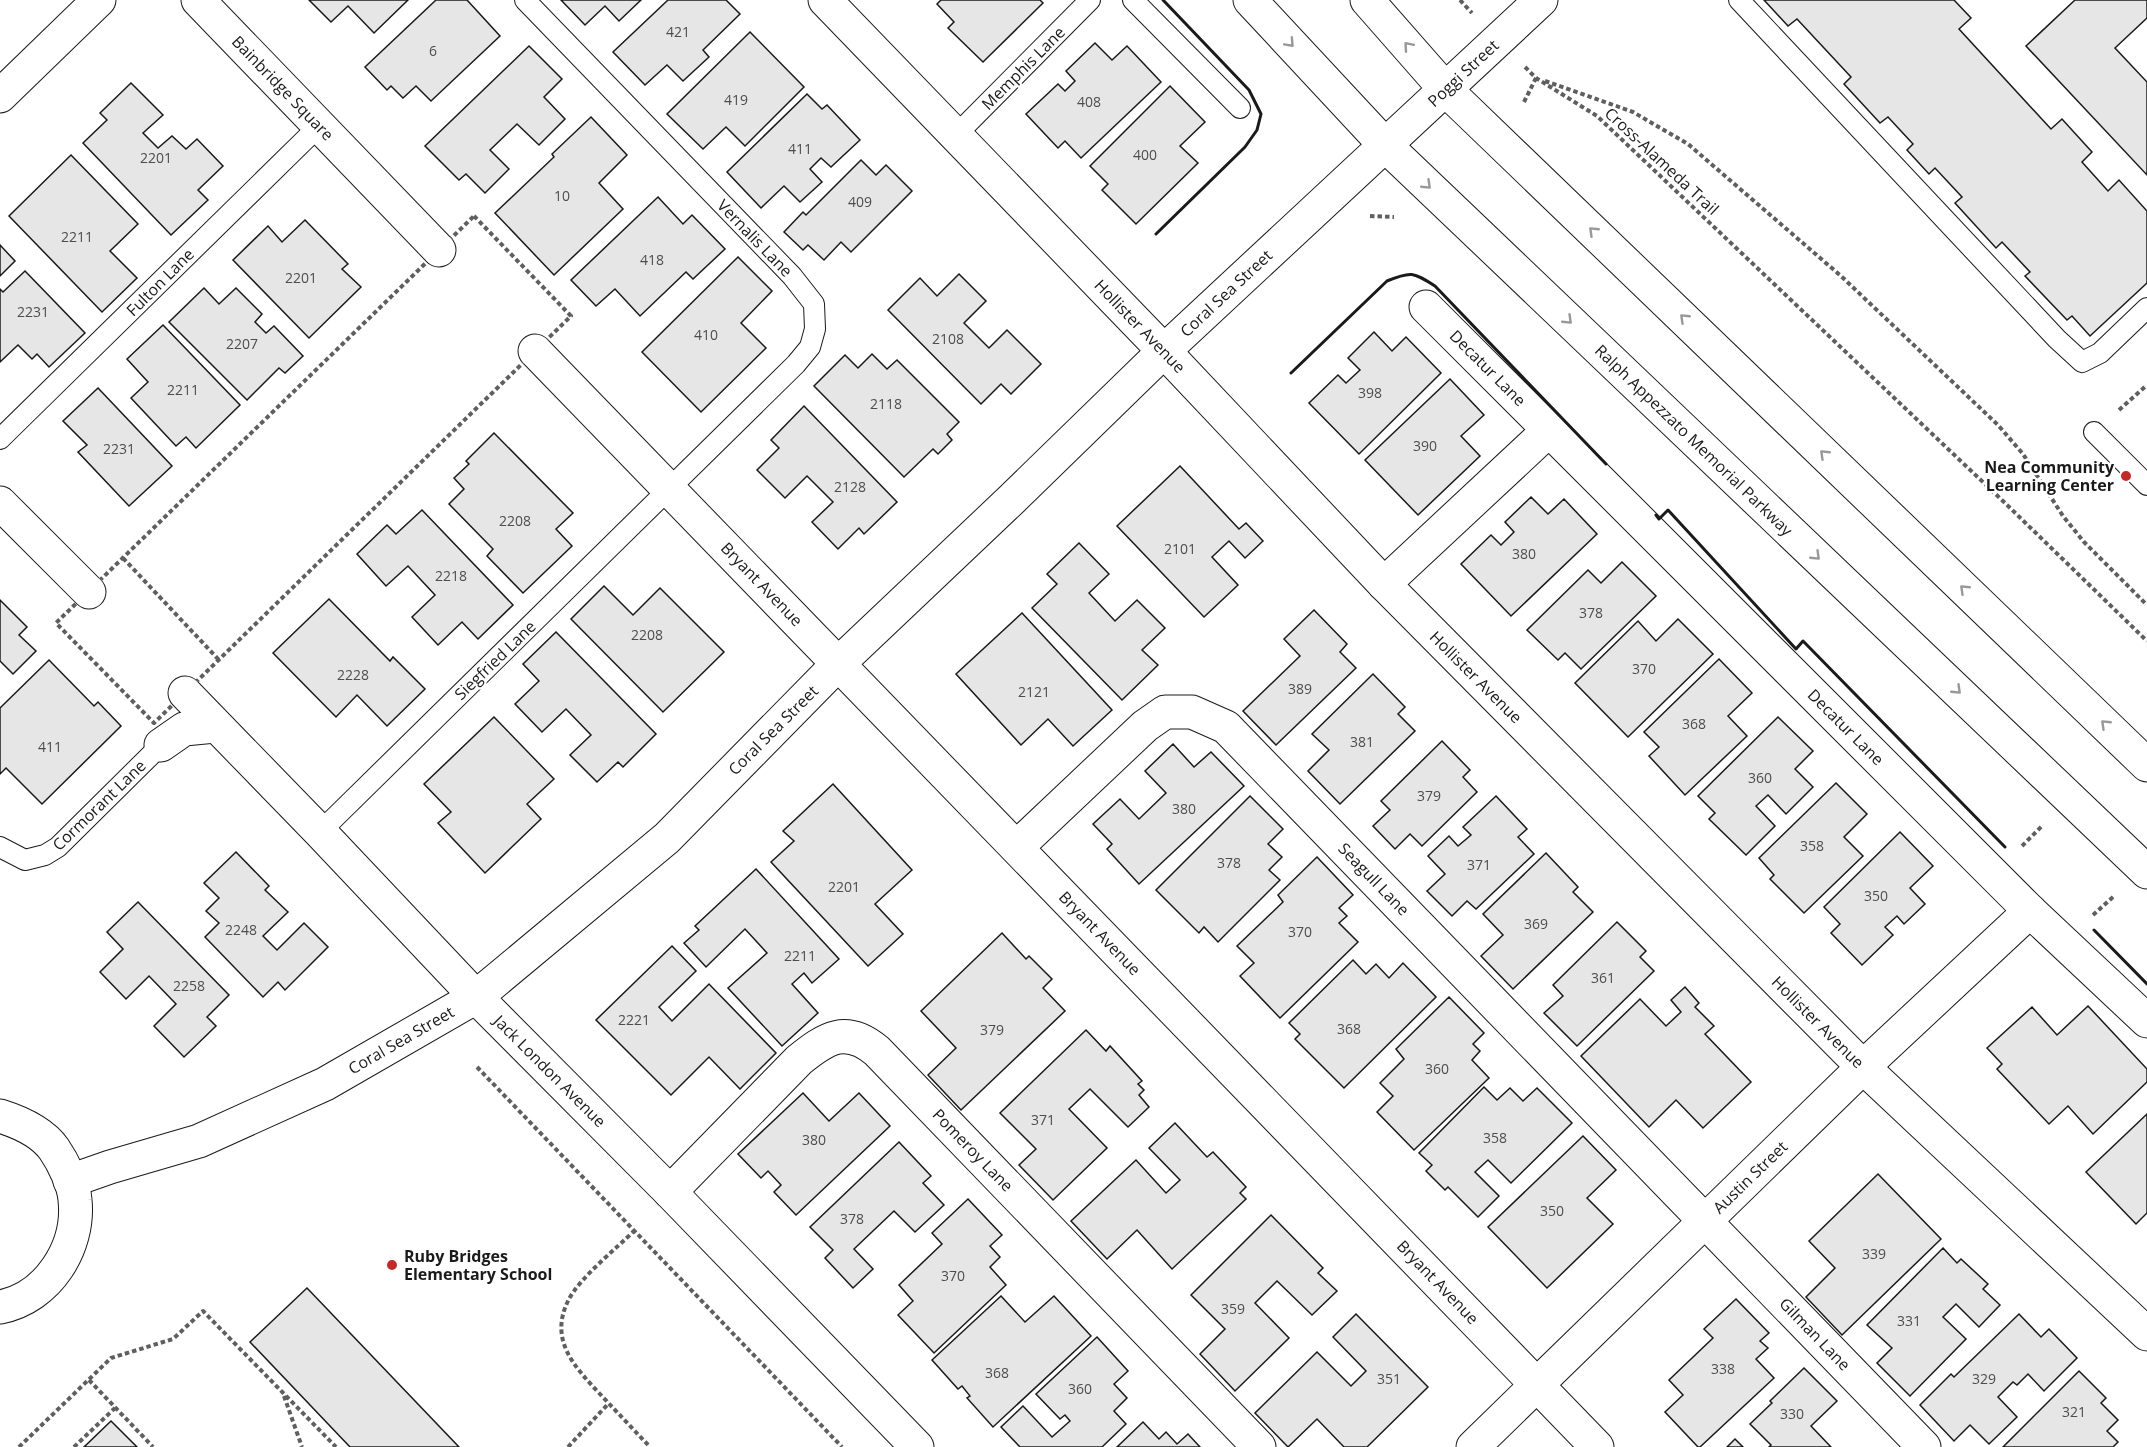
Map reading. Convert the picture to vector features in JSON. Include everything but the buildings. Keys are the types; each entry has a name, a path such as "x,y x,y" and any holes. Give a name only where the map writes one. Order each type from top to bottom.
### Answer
{"street":[{"path":"0,96 99,0"},
{"name":"Bainbridge Square","path":"198,0 439,250"},
{"name":"Hollister Avenue","path":"825,0 1164,351 1384,584 1863,1067 2147,1334"},
{"name":"Ralph Appezzato Memorial Parkway","path":"1250,0 1384,145 2145,870"},
{"path":"1367,0 1446,90 2147,765"},
{"name":"Poggi Street","path":"1384,145 1541,0"},
{"name":"Coral Sea Street","path":"70,1181 199,1141 325,1084 476,997 667,838 839,663 1003,509 1164,351 1384,145"},
{"name":"Decatur Lane","path":"1426,307 1993,874 2147,1021"},
{"name":"Bryant Avenue","path":"535,351 1597,1447"},
{"path":"1384,584 1549,430"},
{"path":"7,511 89,592"},
{"name":"Jack London Avenue","path":"185,693 476,997 670,1192 917,1447"},
{"name":"Seagull Lane","path":"1017,847 1145,726 1165,712 1192,712 1226,727 1705,1221"},
{"path":"162,745 184,729 215,726"},
{"name":"Austin Street","path":"1473,1447 1863,1067 2030,910"},
{"name":"Pomeroy Lane","path":"670,1192 799,1060 820,1043 842,1036 863,1039 1259,1447"},
{"path":"0,1116 24,1123 53,1148 70,1181 75,1198 74,1230 63,1259 51,1276 28,1297 0,1307"},
{"name":"Gilman Lane","path":"1705,1221 1924,1447"}],"lane":[{"name":"Vernalis Lane","path":"525,0 792,276 814,304 815,329 810,347 796,364 670,489"},
{"name":"Memphis Lane","path":"956,136 1090,0"},
{"path":"1133,0 1240,108"},
{"path":"1739,0 2049,331 2082,362 2100,353 2147,308"},
{"name":"Fulton Lane","path":"0,439 320,125"},
{"path":"2094,432 2146,483"},
{"name":"Siegfried Lane","path":"320,832 670,489"},
{"name":"Cormorant Lane","path":"0,847 25,860 45,855 58,847 162,745"}],"path":[{"path":"1462,0 1467,8"},
{"path":"1524,102 1536,78"},
{"name":"Cross-Alameda Trail","path":"1536,78 1633,112 1688,144 1841,276 1998,425 2023,454 2063,516 2084,542 2147,605"},
{"name":"Cross-Alameda Trail","path":"1536,78 1597,116 2147,640"},
{"path":"474,216 571,316 535,351 154,723 57,623 474,216"},
{"path":"1370,216 1394,217"},
{"path":"123,558 219,660"},
{"path":"1993,874 2071,798"},
{"path":"2064,943 2145,870"},
{"path":"477,1067 842,1447"},
{"path":"635,1230 578,1287 569,1300 562,1318 562,1336 566,1351 577,1370 650,1447"},
{"path":"19,1447 111,1358 173,1339 203,1311 336,1447"},
{"path":"89,1380 153,1447"},
{"path":"283,1392 302,1447"},
{"path":"568,1447 609,1403"},
{"path":"74,1447 115,1408"}],"wall":[{"path":"1156,234 1245,147 1257,130 1261,114 1249,90 1163,0"},
{"path":"1291,373 1387,281 1407,274 1416,276 1435,286 1606,464"},
{"path":"1656,515 1659,519 1668,510 1796,649 1803,641 2005,847"},
{"path":"2094,930 2147,984"}],"place":[{"name":"Nea Community Learning Center","path":"2126,476"},
{"name":"Ruby Bridges Elementary School","path":"392,1265"}]}
